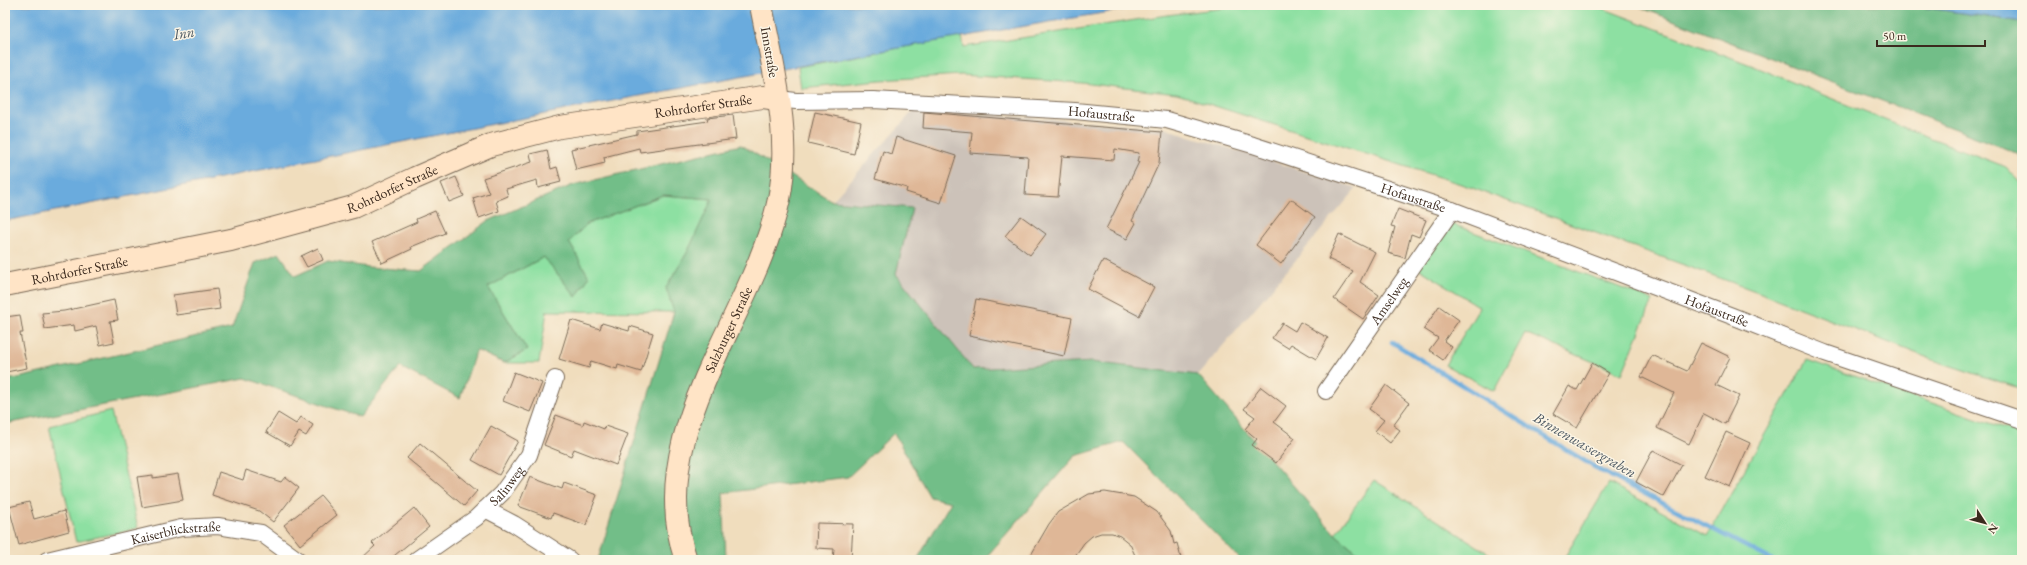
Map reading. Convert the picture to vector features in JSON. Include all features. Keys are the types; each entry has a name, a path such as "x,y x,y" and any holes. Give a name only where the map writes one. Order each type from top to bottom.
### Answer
{"main road":[{"name":"Innstraße","path":"761,5 778,98"},
{"name":"Rohrdorfer Straße","path":"5,285 231,240 353,207 414,178 491,145 560,127 763,97 778,98"},
{"name":"Salzburger Straße","path":"686,560 679,535 676,492 682,445 703,384 760,258 774,215 783,176 784,151 778,98"}],"street":[{"name":"Hofaustraße","path":"778,98 796,101 873,100 1059,110 1167,120 1253,145 1452,210 1825,353 2022,420"},
{"name":"Amselweg","path":"1326,391 1452,210"},
{"name":"Salinweg","path":"416,560 476,518 502,492 529,455 555,378"},
{"path":"485,510 514,524 570,560"},
{"name":"Kaiserblickstraße","path":"48,560 181,528 218,526 262,533 298,560"}],"shaded area":[{"path":"915,109 1164,128 1357,188 1198,375 1092,362 973,369 895,274 912,208 832,201"}],"green space":[{"path":"1249,5 1594,5 1756,67 1864,112 2006,167 2022,184 2022,389 1936,361 1761,293 1464,185 1177,94 1082,83 961,75 880,80 801,88 798,67 962,36 964,47 1167,15"},
{"path":"1634,5 1908,5 2022,22 2022,155"},
{"path":"741,145 832,201 912,208 896,274 973,369 1092,362 1198,375 1335,534 1367,560 1241,560 1123,442 1075,456 987,556 988,560 917,560 951,502 930,497 894,433 848,477 723,493 726,560 598,560 674,312 666,288 688,251 712,199 663,195 587,224 569,242 589,277 576,297 544,257 488,287 527,350 504,363 476,350 460,398 400,367 360,417 245,378 5,424 5,380 232,328 255,263 279,253 295,276 328,261 368,267 421,271 488,221 573,185"},
{"path":"663,195 713,199 688,251 666,288 674,312 547,311 539,363 504,363 527,350 488,287 544,257 576,297 589,277 569,242 587,224"},
{"path":"1447,222 1653,300 1622,374 1525,333 1494,391 1445,365 1480,307 1418,268"},
{"path":"1807,360 2022,434 2022,560 1563,560 1609,483 1707,536"},
{"path":"111,411 138,528 76,542 49,426"},
{"path":"1374,480 1499,560 1367,560 1335,534"}],"water":[{"name":"Inn","path":"5,5 1152,5 864,54 577,108 5,221"},
{"path":"1908,5 2022,5 2022,22"}],"building":[{"path":"815,112 861,122 854,154 808,143"},
{"path":"924,112 1162,132 1159,163 1132,221 1136,223 1127,239 1106,229 1139,162 1137,162 1139,153 1115,149 1114,160 1062,156 1058,197 1025,195 1028,157 970,153 972,132 923,128"},
{"path":"733,115 736,139 640,152 639,148 604,157 605,163 576,170 571,149 637,134 637,131 708,121 707,118"},
{"path":"896,137 956,156 941,203 906,192 907,188 875,179 883,151 891,154"},
{"path":"547,150 551,169 557,167 561,182 538,188 537,180 506,189 508,196 496,201 499,211 479,218 473,198 489,193 483,178 532,162 530,154"},
{"path":"456,177 464,196 449,202 441,183"},
{"path":"1291,199 1315,217 1281,264 1256,245"},
{"path":"1398,209 1426,220 1419,237 1411,234 1405,258 1388,253 1395,227 1391,226"},
{"path":"435,211 445,233 411,247 412,249 382,263 372,242 417,222 416,219"},
{"path":"1021,216 1046,234 1030,255 1005,236"},
{"path":"1339,234 1375,252 1360,282 1379,295 1363,319 1334,299 1353,271 1328,259"},
{"path":"318,248 323,260 307,267 301,256"},
{"path":"1103,260 1154,287 1139,316 1088,289"},
{"path":"217,289 220,309 176,315 173,295"},
{"path":"976,299 1072,318 1064,356 969,336"},
{"path":"114,300 118,320 110,321 114,342 100,345 96,326 75,331 74,325 45,329 42,313 64,311"},
{"path":"1439,306 1459,320 1444,341 1452,347 1443,360 1429,350 1438,338 1424,329"},
{"path":"20,315 23,333 20,333 27,368 6,372 5,317"},
{"path":"571,320 600,329 602,323 629,331 630,326 653,333 641,372 618,365 617,369 591,361 589,368 559,359"},
{"path":"1300,322 1328,338 1316,359 1291,344 1288,348 1272,338 1282,323 1295,331"},
{"path":"1701,343 1730,357 1716,385 1739,396 1725,424 1704,413 1689,444 1657,428 1674,393 1641,377 1652,355 1687,371"},
{"path":"1592,363 1609,373 1577,428 1553,414 1569,386 1577,390"},
{"path":"514,372 542,383 530,412 503,401"},
{"path":"1386,385 1409,403 1393,425 1400,430 1390,443 1375,431 1384,420 1369,409"},
{"path":"1261,387 1286,406 1274,422 1295,438 1276,463 1252,445 1257,439 1245,429 1255,417 1244,409"},
{"path":"278,413 296,424 301,417 313,425 306,436 299,432 290,446 266,432"},
{"path":"556,415 583,425 584,421 604,429 605,426 628,434 616,465 574,449 571,456 544,445"},
{"path":"491,426 518,441 499,475 472,460"},
{"path":"1726,432 1750,443 1730,487 1705,476"},
{"path":"420,443 477,491 464,506 407,458"},
{"path":"1653,450 1682,465 1664,497 1636,482"},
{"path":"246,470 281,482 285,477 299,488 273,522 259,511 212,495 219,472 243,480"},
{"path":"178,474 183,500 142,507 137,477 153,475 153,478"},
{"path":"530,477 562,489 564,483 597,495 586,525 553,513 551,518 518,506"},
{"path":"1105,492 1134,497 1157,512 1171,531 1174,544 1177,543 1181,558 1137,560 1130,544 1120,536 1112,533 1101,533 1092,536 1084,543 1072,560 1028,560 1049,524 1058,512 1089,494"},
{"path":"321,496 337,515 300,545 284,525"},
{"path":"29,502 34,519 64,511 69,531 19,545 9,507"},
{"path":"414,508 429,527 389,560 360,560 375,546 372,543"},
{"path":"817,523 853,524 851,560 833,560 834,549 816,548"}],"waterway":[{"name":"Binnenwassergraben","path":"1392,342 1601,471 1772,560"}]}
